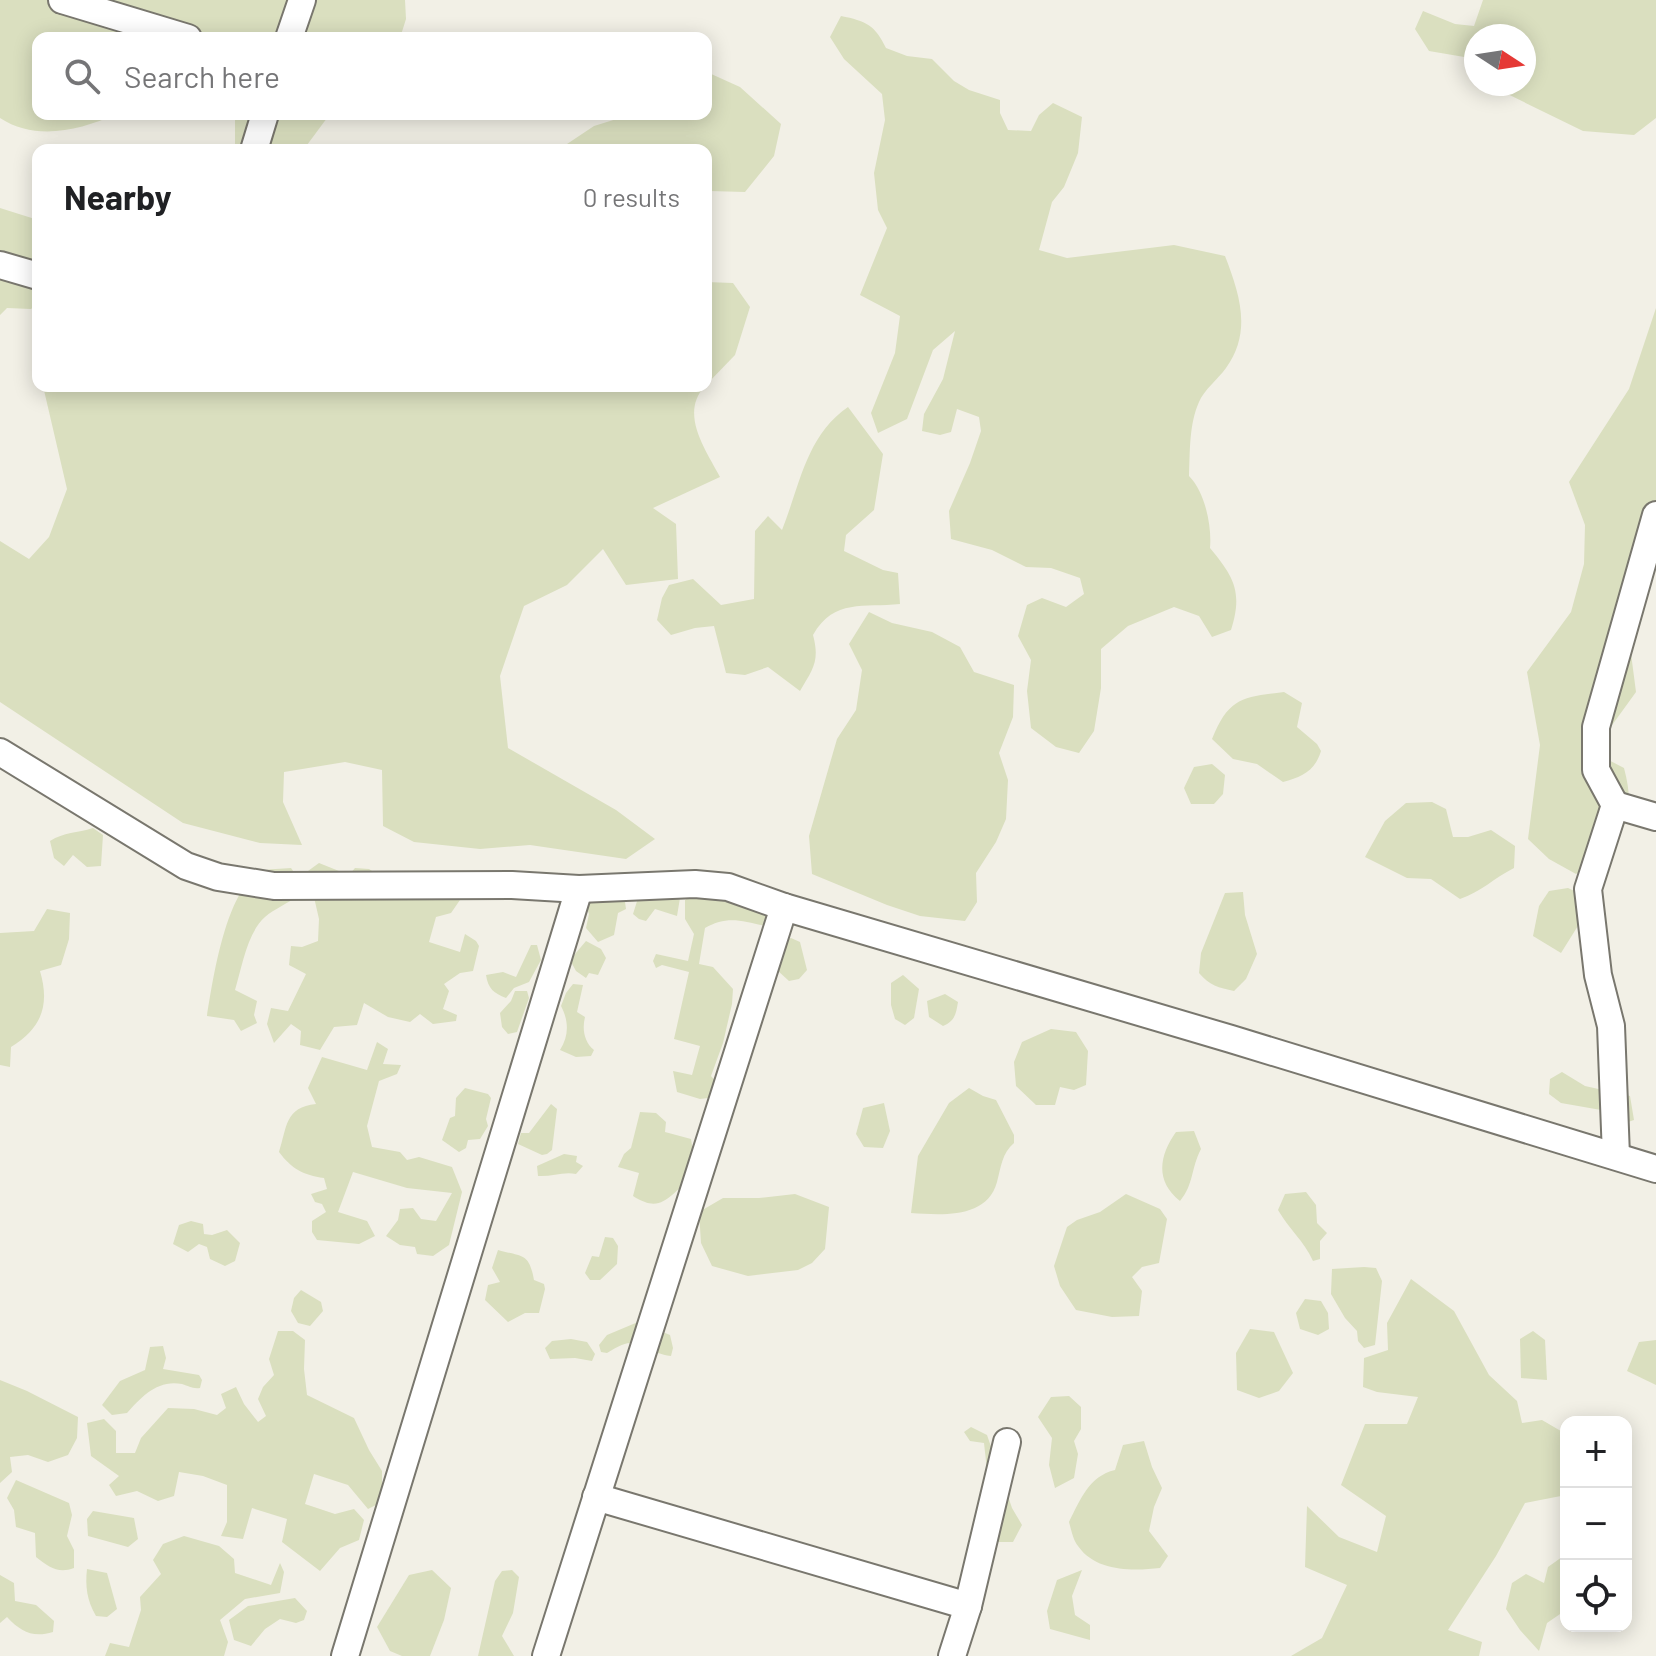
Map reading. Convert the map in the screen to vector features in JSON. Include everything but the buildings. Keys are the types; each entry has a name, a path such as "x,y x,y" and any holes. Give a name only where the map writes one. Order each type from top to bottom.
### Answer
{"street":[{"path":"62,0 168,32"},
{"path":"291,32 302,0"},
{"path":"256,144 263,120"},
{"path":"0,265 32,274"},
{"path":"1656,515 1650,553 1596,727 1596,770 1615,805 1656,817"},
{"path":"0,752 186,866 218,877 274,886 512,885 579,889 695,884 728,887 784,907 1656,1169"},
{"path":"1615,805 1588,889 1598,975 1611,1026 1616,1156"},
{"path":"345,1656 579,889"},
{"path":"546,1656 784,907"},
{"path":"952,1656 968,1606 1007,1442"},
{"path":"596,1497 968,1606"}],"green space":[{"path":"0,0 405,0 406,19 402,32 32,32 32,120 100,120 72,129 42,131 14,125 0,118"},
{"path":"1483,0 1656,0 1656,118 1634,135 1583,131 1511,96 1536,96 1536,24 1475,24"},
{"path":"1423,11 1464,25 1464,57 1429,51 1415,29"},
{"path":"841,16 869,25 886,48 907,56 932,59 954,81 969,90 1000,100 1000,113 1008,130 1031,131 1039,115 1053,103 1082,117 1078,153 1064,187 1052,202 1039,250 1067,258 1174,245 1225,256 1235,285 1241,313 1239,341 1226,368 1199,402 1193,419 1189,476 1206,510 1210,548 1234,586 1236,605 1231,630 1212,637 1199,616 1174,607 1128,626 1101,649 1101,688 1094,731 1079,753 1056,747 1031,728 1027,691 1031,660 1018,636 1027,605 1042,598 1066,607 1084,594 1080,578 1051,568 1026,567 992,550 951,539 949,511 981,431 979,417 957,409 951,432 940,435 922,431 924,414 943,379 955,331 933,350 907,419 878,433 871,413 895,353 900,316 860,295 887,228 878,210 874,173 885,120 882,94 844,59 830,37"},
{"path":"712,74 740,87 781,124 774,156 745,192 712,191 712,144 567,144 594,126 613,120 712,120"},
{"path":"235,120 326,120 308,144 235,144"},
{"path":"0,208 32,218 32,308 7,308 0,315"},
{"path":"712,282 733,283 750,307 735,355 712,379"},
{"path":"1656,308 1656,567 1650,575 1630,646 1636,692 1602,739 1597,754 1624,768 1629,804 1627,818 1614,842 1576,874 1549,859 1528,839 1540,745 1527,672 1571,612 1584,564 1585,525 1569,482 1629,389"},
{"path":"44,392 701,392 694,408 695,420 702,444 720,477 653,508 676,524 678,579 626,585 603,549 567,585 524,606 500,676 508,748 616,810 655,839 626,859 530,845 480,849 414,842 383,826 382,770 345,762 284,772 283,802 302,845 260,843 183,823 0,702 0,541 29,559 49,537 67,489"},
{"path":"848,407 883,454 874,510 846,535 844,551 883,570 898,573 900,604 851,607 830,615 813,635 816,652 814,664 800,691 768,667 745,675 726,673 714,626 671,635 657,620 662,598 669,585 693,579 721,605 754,599 755,531 768,516 782,530 813,447 822,432"},
{"path":"869,612 892,623 932,632 960,647 974,672 1014,685 1013,717 999,753 1008,780 1006,819 996,842 976,873 977,902 965,921 920,916 812,874 809,836 837,739 856,710 862,670 849,644"},
{"path":"1284,692 1302,703 1297,727 1321,751 1307,772 1283,782 1257,764 1233,759 1212,739 1231,707 1248,698"},
{"path":"1212,764 1225,775 1223,794 1214,804 1191,804 1184,788 1194,767"},
{"path":"1432,802 1446,809 1453,837 1468,837 1491,830 1515,846 1514,868 1460,899 1431,879 1407,878 1365,857 1385,821 1406,803"},
{"path":"93,828 103,835 101,866 87,867 73,855 64,866 54,858 50,841"},
{"path":"319,863 349,875 355,868 369,869 384,879 461,885 460,900 451,913 436,917 429,942 460,952 465,934 479,946 473,971 460,973 444,984 449,991 443,1009 457,1015 456,1021 433,1024 420,1014 410,1022 388,1017 364,1003 357,1025 334,1027 320,1050 300,1045 301,1031 291,1024 274,1043 267,1024 271,1008 288,1011 306,974 289,965 291,946 302,947 318,941 319,919 308,871"},
{"path":"291,868 298,878 299,895 265,917 246,951 235,990 257,1001 254,1015 257,1023 241,1031 234,1020 207,1016 223,937 238,897 248,882 263,871"},
{"path":"1568,888 1585,896 1581,921 1561,953 1533,936 1539,906 1549,891"},
{"path":"614,889 625,902 626,909 618,913 614,935 598,942 586,928 589,914 584,900"},
{"path":"699,892 774,910 766,926 728,920 705,928 699,964 713,967 733,989 723,1043 711,1076 719,1085 716,1097 700,1099 677,1092 673,1071 692,1075 700,1046 674,1039 689,972 662,965 656,968 653,961 656,954 688,961 694,934 685,919 685,900"},
{"path":"1243,892 1245,915 1257,954 1246,979 1234,991 1215,985 1199,973 1201,953 1225,893"},
{"path":"639,895 680,898 677,916 655,909 646,921 639,919 633,914"},
{"path":"47,909 70,913 69,939 61,965 40,971 44,995 41,1015 30,1032 11,1047 10,1067 0,1065 0,933 34,931"},
{"path":"791,938 800,942 807,970 799,979 789,981 777,970 780,942"},
{"path":"586,941 601,949 606,958 598,975 589,973 586,978 576,971 570,960"},
{"path":"531,945 537,945 541,960 529,982 514,988 506,998 495,992 488,984 486,975 503,972 516,977"},
{"path":"903,975 919,989 914,1018 905,1025 895,1019 891,1005 891,983"},
{"path":"573,984 583,985 577,1012 585,1017 585,1035 594,1050 591,1056 576,1057 560,1050 567,1028 561,1006"},
{"path":"515,991 527,991 529,998 517,1032 508,1034 502,1027 500,1013"},
{"path":"945,994 958,1002 954,1017 943,1026 929,1017 927,1001"},
{"path":"1051,1029 1076,1032 1088,1051 1086,1085 1074,1090 1060,1087 1055,1105 1036,1105 1016,1086 1014,1062 1022,1042"},
{"path":"377,1042 388,1049 383,1064 401,1065 397,1074 379,1081 367,1126 372,1147 400,1152 407,1160 419,1157 452,1167 462,1192 449,1245 433,1256 417,1254 415,1247 400,1245 386,1236 398,1220 400,1209 413,1208 421,1219 436,1221 452,1193 407,1188 353,1172 338,1212 367,1221 375,1236 359,1244 317,1240 312,1232 312,1221 326,1212 311,1194 327,1189 324,1178 298,1170 279,1152 293,1114 298,1109 316,1104 308,1088 322,1057 367,1070"},
{"path":"1562,1072 1585,1086 1630,1096 1634,1120 1619,1125 1601,1110 1561,1103 1549,1094 1550,1079"},
{"path":"465,1088 488,1094 491,1098 486,1119 488,1126 480,1139 468,1140 466,1148 459,1152 442,1140 450,1118 455,1116 456,1098"},
{"path":"969,1088 996,1100 1014,1135 1014,1143 1004,1156 992,1194 974,1209 962,1212 911,1213 918,1156 949,1103"},
{"path":"884,1103 890,1131 883,1148 864,1147 856,1134 863,1108"},
{"path":"551,1104 557,1109 552,1150 542,1155 518,1144 521,1133 529,1133"},
{"path":"640,1112 656,1113 666,1122 665,1132 691,1139 694,1178 659,1203 643,1202 633,1196 639,1173 618,1167 631,1148"},
{"path":"1194,1131 1201,1149 1188,1188 1180,1201 1166,1185 1163,1159 1176,1132"},
{"path":"564,1154 577,1156 576,1162 583,1166 576,1174 538,1176 537,1166"},
{"path":"1306,1192 1316,1205 1317,1223 1327,1233 1320,1241 1320,1259 1313,1261 1278,1210 1285,1194"},
{"path":"795,1194 829,1207 825,1249 812,1263 798,1270 748,1276 712,1266 701,1243 699,1212 723,1198"},
{"path":"1126,1194 1160,1209 1167,1219 1159,1263 1142,1267 1132,1277 1142,1291 1139,1316 1112,1317 1076,1310 1060,1286 1054,1266 1067,1227 1100,1212"},
{"path":"191,1221 203,1224 204,1234 227,1230 240,1243 235,1261 225,1266 210,1259 207,1247 199,1244 188,1252 173,1244 179,1225"},
{"path":"605,1237 613,1238 618,1246 617,1264 600,1280 590,1280 585,1273 592,1256 599,1257"},
{"path":"498,1250 523,1257 530,1264 534,1280 544,1284 539,1313 525,1313 508,1322 485,1300 488,1285 500,1282 492,1268"},
{"path":"1376,1268 1382,1281 1375,1345 1364,1348 1358,1341 1357,1331 1331,1294 1332,1269"},
{"path":"1411,1279 1454,1311 1489,1375 1517,1401 1522,1423 1542,1420 1560,1430 1560,1496 1525,1503 1496,1556 1448,1630 1482,1642 1479,1656 1291,1656 1322,1638 1347,1585 1305,1567 1307,1506 1339,1537 1377,1552 1386,1516 1341,1485 1365,1424 1407,1424 1418,1397 1377,1392 1363,1387 1364,1358 1388,1350 1387,1323"},
{"path":"301,1290 321,1302 323,1311 310,1326 298,1323 291,1311 294,1298"},
{"path":"1305,1299 1321,1301 1328,1313 1329,1329 1318,1335 1300,1329 1296,1313"},
{"path":"638,1322 670,1335 671,1356 634,1343 627,1343 607,1353 601,1352 599,1345 607,1335"},
{"path":"1250,1329 1274,1332 1293,1373 1279,1391 1259,1398 1237,1390 1236,1353"},
{"path":"278,1331 293,1331 305,1340 307,1395 354,1418 382,1471 382,1492 378,1504 368,1509 348,1485 314,1474 305,1504 335,1514 354,1509 364,1520 359,1540 340,1548 320,1571 282,1542 287,1519 252,1508 243,1539 221,1536 227,1522 227,1485 203,1476 179,1472 174,1496 158,1501 137,1491 116,1496 109,1485 119,1476 91,1456 87,1423 104,1419 116,1431 116,1453 135,1453 141,1438 168,1408 194,1409 217,1415 226,1408 221,1394 236,1387 258,1422 266,1416 258,1399 263,1387 274,1375 269,1359"},
{"path":"1533,1331 1545,1340 1547,1380 1521,1378 1520,1339"},
{"path":"571,1339 587,1342 595,1354 592,1361 550,1359 545,1348 552,1341"},
{"path":"1656,1340 1656,1385 1627,1371 1639,1342"},
{"path":"163,1346 166,1358 163,1369 199,1375 202,1380 200,1388 165,1384 144,1395 127,1413 112,1415 102,1405 120,1381 145,1370 150,1347"},
{"path":"0,1380 78,1417 77,1438 68,1455 48,1462 28,1455 10,1457 12,1472 0,1483"},
{"path":"1069,1396 1081,1407 1081,1429 1074,1441 1078,1454 1074,1478 1055,1488 1049,1465 1052,1438 1038,1417 1051,1397"},
{"path":"971,1427 987,1435 1012,1508 1022,1525 1013,1542 997,1542 994,1534 984,1443 970,1441 964,1432"},
{"path":"1144,1441 1162,1488 1149,1531 1168,1556 1160,1568 1116,1568 1086,1555 1073,1538 1069,1522 1092,1483 1115,1470 1123,1445"},
{"path":"16,1480 69,1503 72,1515 67,1536 74,1550 74,1568 58,1570 45,1564 36,1557 35,1533 16,1527 14,1510 7,1498"},
{"path":"93,1511 134,1518 138,1539 128,1547 88,1536 87,1519"},
{"path":"184,1536 219,1546 234,1559 235,1573 271,1585 280,1563 284,1572 280,1593 245,1599 220,1620 228,1642 224,1656 105,1656 110,1643 129,1647 141,1610 140,1597 161,1574 153,1560 163,1544"},
{"path":"1560,1558 1560,1614 1547,1623 1539,1651 1506,1609 1512,1583 1526,1574 1544,1583 1548,1567"},
{"path":"87,1569 107,1573 117,1609 107,1617 96,1616 91,1605"},
{"path":"432,1570 451,1588 444,1620 430,1656 402,1656 390,1651 377,1627 409,1575"},
{"path":"512,1570 519,1577 513,1613 502,1636 514,1656 478,1656 495,1581 502,1571"},
{"path":"1082,1570 1072,1596 1075,1615 1090,1625 1090,1640 1050,1629 1047,1611 1057,1580"},
{"path":"0,1575 14,1583 15,1601 36,1605 54,1621 53,1632 28,1632 7,1617 0,1623"},
{"path":"295,1598 307,1611 304,1620 296,1623 280,1619 265,1629 251,1646 234,1640 229,1620 248,1606"}]}
